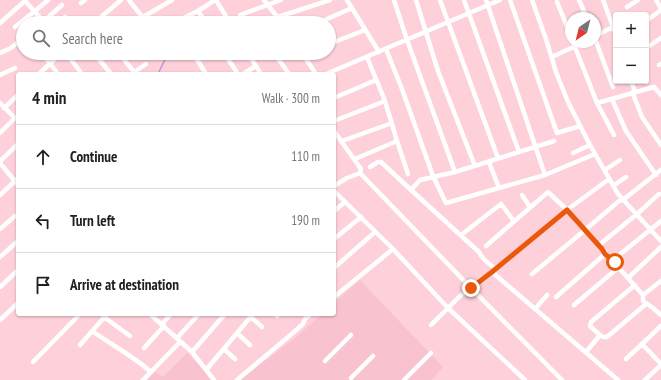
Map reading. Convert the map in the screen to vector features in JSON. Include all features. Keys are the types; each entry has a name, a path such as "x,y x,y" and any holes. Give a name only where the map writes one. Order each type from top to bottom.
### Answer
{"street":[{"path":"0,23 26,0 39,16"},
{"path":"29,16 48,0"},
{"path":"103,16 121,0"},
{"path":"130,0 138,13 142,16"},
{"path":"145,16 172,0"},
{"path":"188,16 215,0 225,16"},
{"path":"240,15 266,2 281,0"},
{"path":"288,16 330,0"},
{"path":"347,0 379,52"},
{"path":"394,0 455,172"},
{"path":"416,0 438,71 475,166"},
{"path":"440,0 447,23 498,158"},
{"path":"464,0 520,152"},
{"path":"486,0 545,175"},
{"path":"331,72 500,0"},
{"path":"510,0 557,134 580,126"},
{"path":"532,0 568,102 590,146 613,186 661,241"},
{"path":"579,0 584,12"},
{"path":"601,34 613,27 603,0"},
{"path":"627,8 638,0"},
{"path":"649,19 661,9 656,0"},
{"path":"266,2 278,16"},
{"path":"557,2 565,21"},
{"path":"50,16 62,5"},
{"path":"334,16 352,8"},
{"path":"198,11 201,16"},
{"path":"336,41 365,30"},
{"path":"649,46 661,38"},
{"path":"0,53 16,44"},
{"path":"552,57 567,48"},
{"path":"576,48 597,103 614,135"},
{"path":"599,48 613,87"},
{"path":"386,49 433,176 446,203 545,175 595,154"},
{"path":"367,57 385,101 408,174"},
{"path":"48,60 57,72"},
{"path":"41,72 53,60"},
{"path":"71,60 80,72"},
{"path":"99,60 108,72"},
{"path":"124,60 132,72"},
{"path":"197,60 205,72"},
{"path":"229,60 237,72"},
{"path":"252,60 260,72"},
{"path":"279,60 288,72"},
{"path":"307,60 315,72"},
{"path":"134,72 146,64"},
{"path":"246,72 256,66"},
{"path":"0,75 15,68"},
{"path":"336,97 376,80"},
{"path":"633,84 633,94 642,117 661,145"},
{"path":"597,103 654,87 661,95"},
{"path":"4,108 16,97"},
{"path":"612,99 626,131 656,175"},
{"path":"336,120 385,101"},
{"path":"0,104 16,115"},
{"path":"0,133 16,117"},
{"path":"342,141 392,123"},
{"path":"336,134 362,169 360,173"},
{"path":"355,159 397,141"},
{"path":"411,190 420,180 455,172 554,141"},
{"path":"16,146 0,162 16,180"},
{"path":"573,153 590,146"},
{"path":"605,170 620,160"},
{"path":"370,167 381,162 479,252 480,256 494,271 535,309 618,380"},
{"path":"489,162 499,188"},
{"path":"532,274 619,201 624,200 661,170"},
{"path":"336,185 347,178 360,173"},
{"path":"360,173 562,380"},
{"path":"613,186 626,177"},
{"path":"431,324 471,288 494,271 567,210 609,179"},
{"path":"0,195 16,182"},
{"path":"486,246 548,192 600,245 605,254 613,260 635,285 643,295 642,300 661,315"},
{"path":"336,193 393,249 448,308 525,380"},
{"path":"600,245 659,194"},
{"path":"522,195 530,208"},
{"path":"336,209 345,202"},
{"path":"461,235 501,204 514,221"},
{"path":"0,229 15,216"},
{"path":"336,238 361,217"},
{"path":"613,260 661,221"},
{"path":"336,266 375,232"},
{"path":"0,257 16,243"},
{"path":"628,278 661,248"},
{"path":"336,295 393,249"},
{"path":"556,296 605,254"},
{"path":"574,306 619,268"},
{"path":"0,287 16,272"},
{"path":"643,295 661,281"},
{"path":"635,285 591,322 590,326 600,335 607,337 646,304"},
{"path":"535,309 547,295"},
{"path":"0,320 16,305"},
{"path":"33,362 78,316"},
{"path":"80,345 104,316"},
{"path":"106,316 130,336"},
{"path":"152,316 192,352 214,380"},
{"path":"144,348 170,316"},
{"path":"143,380 179,340 197,316"},
{"path":"192,352 223,316"},
{"path":"206,370 251,316"},
{"path":"253,316 262,326"},
{"path":"238,380 303,324 305,319 309,316"},
{"path":"626,358 661,326"},
{"path":"92,331 134,358 151,372"},
{"path":"237,333 250,345"},
{"path":"325,361 351,335"},
{"path":"586,352 600,335"},
{"path":"642,344 661,364 645,380"},
{"path":"224,349 236,359"},
{"path":"404,380 431,353"},
{"path":"351,378 373,356"},
{"path":"609,380 613,376"}],"shaded area":[{"path":"360,280 443,367 432,380 240,380 295,338 320,316 336,316 336,301"},
{"path":"187,353 214,380 147,380 155,372 163,377"}],"waterway":[{"path":"159,72 165,60"}],"route":[{"path":"471,288 567,210 605,254 615,262"}]}
